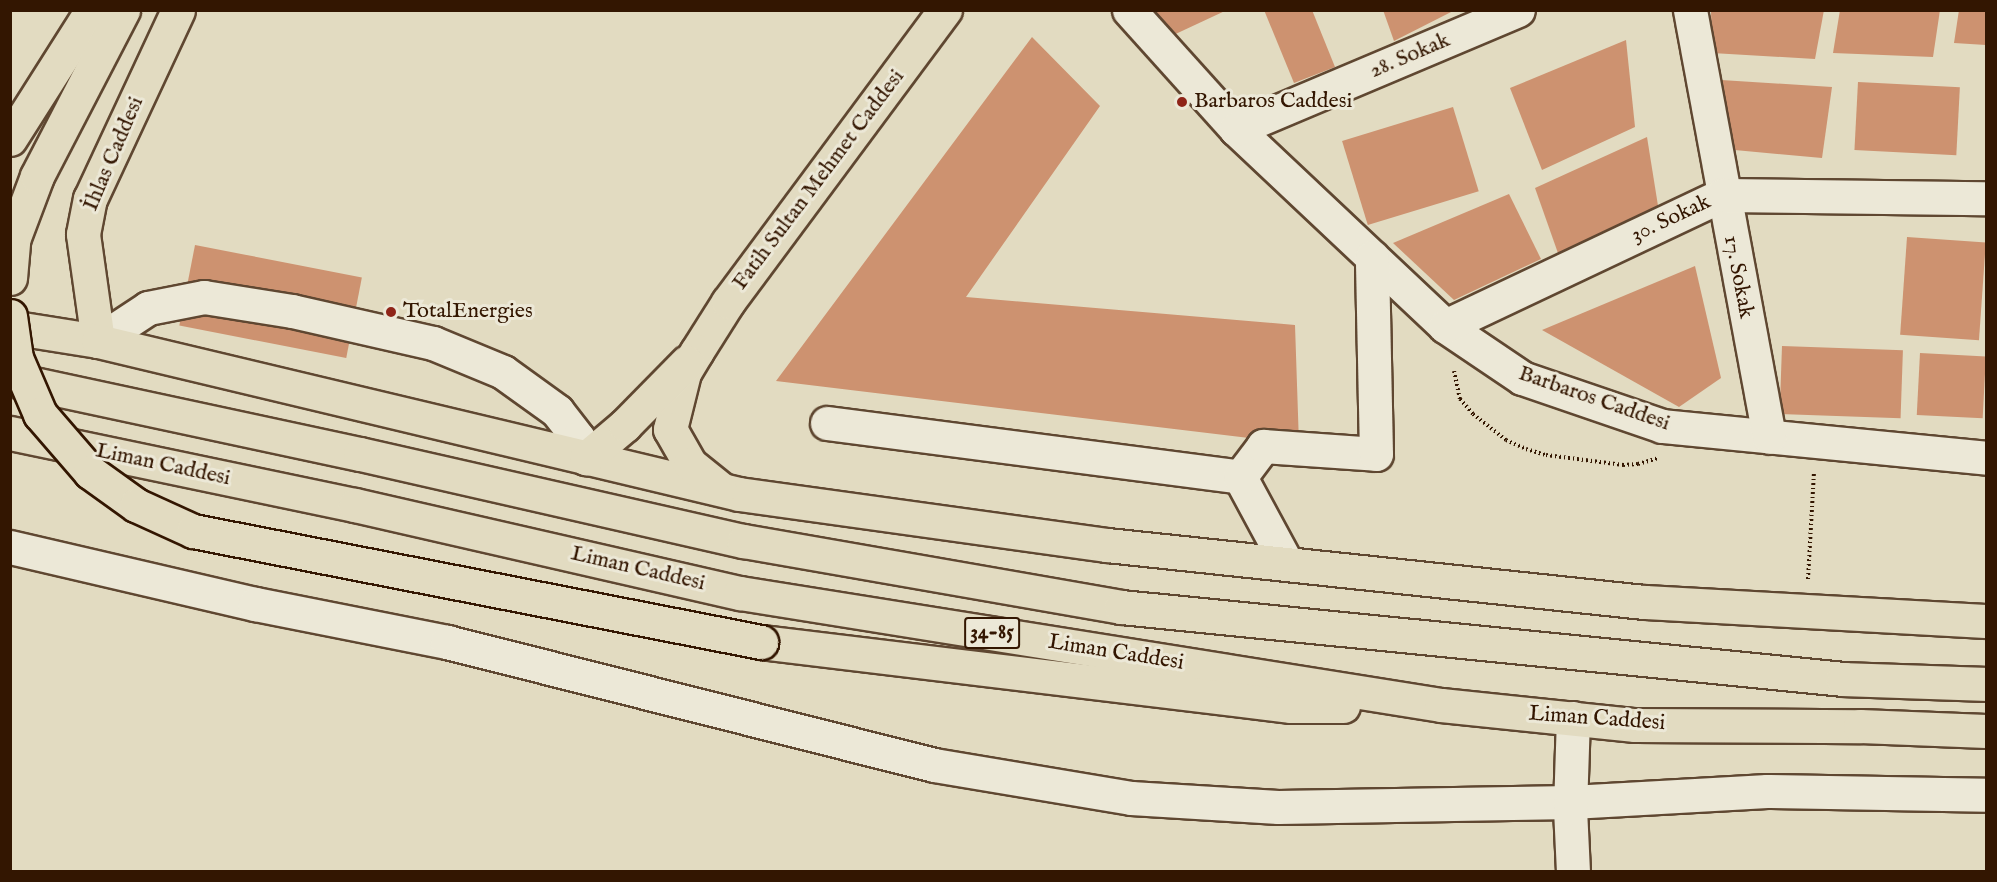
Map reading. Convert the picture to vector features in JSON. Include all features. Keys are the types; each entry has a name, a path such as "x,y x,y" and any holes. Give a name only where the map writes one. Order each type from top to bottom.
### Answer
{"main road":[{"path":"10,139 92,10"},
{"path":"10,278 12,240 37,176 123,10"},
{"name":"İhlas Caddesi","path":"98,341 83,234 90,198 178,10"},
{"name":"Fatih Sultan Mehmet Caddesi","path":"697,351 728,302 945,10"},
{"path":"10,316 16,358 40,414 90,472 136,505 193,531 761,642 1291,706 1441,705"},
{"path":"10,327 98,341 723,491 1107,544 1644,602 1986,621"},
{"path":"586,458 625,425 697,351"},
{"path":"697,351 684,373 670,429 690,464 723,491"},
{"name":"Liman Caddesi","path":"10,380 360,454 744,541 1121,607 1843,679 1986,684"},
{"name":"Liman Caddesi","path":"10,433 366,507 740,593 1441,705 1635,724 1860,726 1986,731"}],"street":[{"name":"Barbaros Caddesi","path":"1129,10 1236,129 1445,326 1521,378 1662,426 1986,458"},
{"name":"28. Sokak","path":"1236,129 1518,10"},
{"name":"17. Sokak","path":"1690,10 1722,195 1769,437"},
{"name":"30. Sokak","path":"1445,326 1722,195 1986,198"},
{"path":"1240,477 1263,446 1376,454 1372,257"},
{"path":"98,341 148,308 204,297 292,311 433,343 503,372 557,411 578,438 586,458"},
{"path":"827,423 1240,477"},
{"path":"1240,477 1287,564"},
{"path":"10,547 255,604 447,642 934,765 1131,798 1278,807 1571,802 1767,791 1986,795"},
{"path":"1573,718 1571,802 1573,872"}],"path":[{"path":"1445,326 1460,399 1488,428 1526,449 1546,455 1638,464 1667,454 1692,429"},
{"path":"1806,611 1816,442"}],"building":[{"path":"1139,10 1227,10 1167,38"},
{"path":"1264,10 1312,10 1335,67 1294,83"},
{"path":"1383,10 1455,10 1394,41"},
{"path":"1711,10 1824,10 1815,59 1712,53"},
{"path":"1840,10 1940,10 1933,57 1833,53"},
{"path":"1959,10 1986,10 1986,45 1954,43"},
{"path":"1032,37 1100,106 966,297 1295,325 1299,444 776,381"},
{"path":"1626,40 1635,127 1542,170 1510,88"},
{"path":"1721,80 1832,87 1822,158 1724,149"},
{"path":"1858,82 1960,87 1956,155 1854,150"},
{"path":"1453,107 1479,191 1368,225 1342,141"},
{"path":"1647,137 1659,212 1559,256 1535,188"},
{"path":"1509,194 1541,259 1454,300 1393,243"},
{"path":"1907,237 1986,243 1979,340 1900,335"},
{"path":"195,245 362,277 346,358 179,325"},
{"path":"1695,266 1721,378 1679,407 1542,330"},
{"path":"1782,346 1903,350 1901,418 1780,414"},
{"path":"1920,353 1986,356 1983,418 1917,415"}],"place":[{"name":"Barbaros Caddesi","path":"1182,102"},
{"name":"TotalEnergies","path":"391,312"}]}
